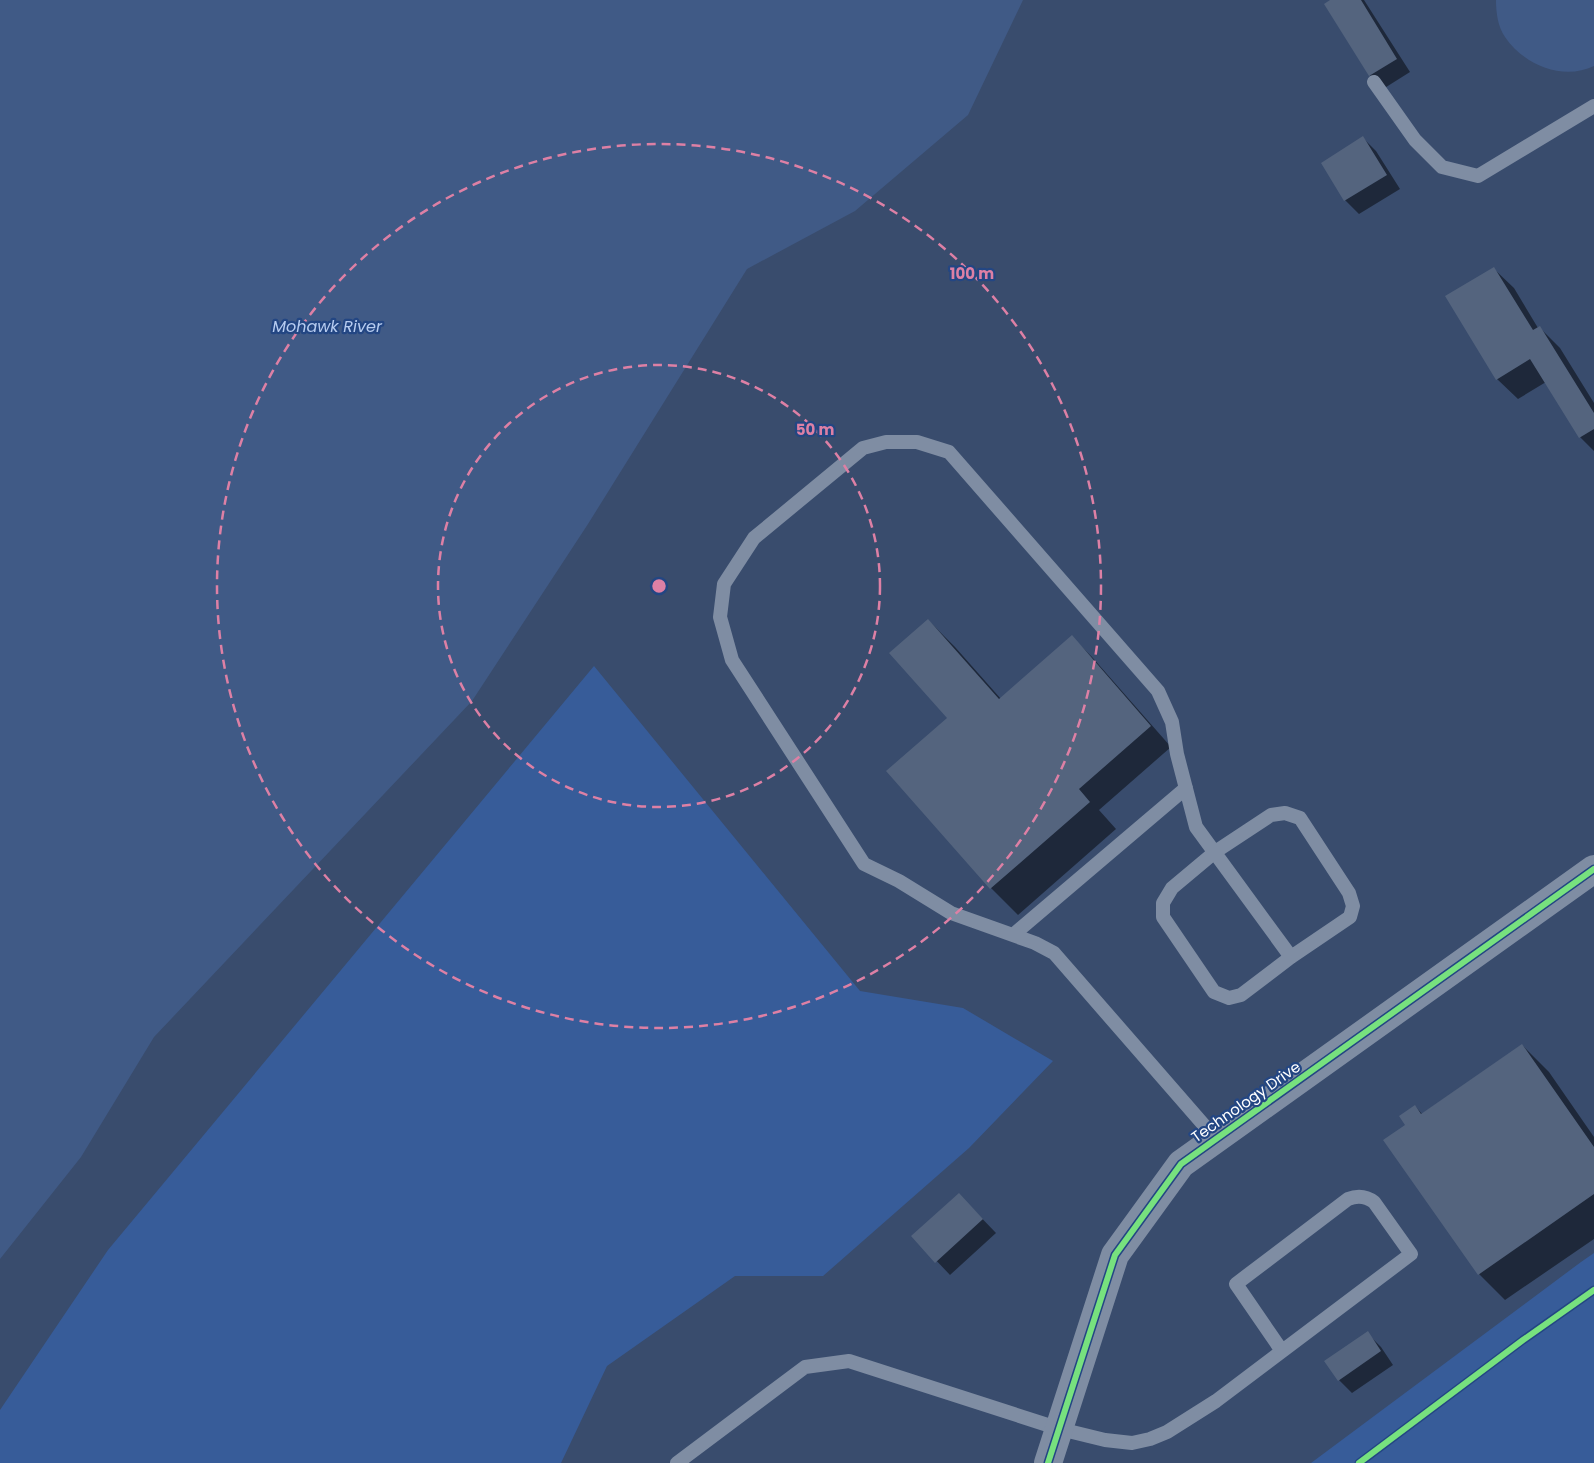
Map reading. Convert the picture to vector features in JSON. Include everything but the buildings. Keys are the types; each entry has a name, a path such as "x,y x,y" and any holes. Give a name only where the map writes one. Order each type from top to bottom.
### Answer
{"street":[{"name":"Technology Drive","path":"1048,1463 1115,1255 1181,1164 1594,868"}],"lane":[{"path":"1374,82 1415,140 1442,168 1478,176 1594,106"},
{"path":"1216,1139 1054,953 1035,943 951,913 899,881 864,864 732,660 720,617 724,584 754,538 862,448 886,442 917,442 949,452 1158,691 1172,722 1177,754 1196,827 1291,957"},
{"path":"1013,935 1186,788"},
{"path":"1285,812 1300,818 1349,894 1353,906 1350,917 1291,957 1241,996 1229,998 1214,992 1163,918 1163,903 1172,888 1215,852 1271,815 1285,812"},
{"path":"677,1463 806,1367 849,1361 1060,1429 1106,1440 1132,1443 1150,1439 1167,1432 1216,1401 1282,1351 1410,1254 1374,1202 1368,1198 1357,1196 1348,1198 1236,1284 1282,1351"}],"shaded area":[{"path":"594,666 860,991 963,1008 1053,1061 969,1148 823,1276 735,1276 607,1366 561,1463 0,1463 0,1410 108,1250"},
{"path":"1594,1253 1594,1463 1311,1463 1581,1262"}],"water":[{"name":"Mohawk River","path":"0,0 1023,0 968,115 855,211 747,269 588,524 472,701 154,1037 81,1157 0,1259"},
{"path":"1496,0 1594,0 1594,66 1570,72 1545,68 1533,62 1513,47 1505,37 1498,20"}],"cycle path":[{"path":"1048,1463 1115,1255 1181,1164 1594,869"},
{"path":"1359,1463 1523,1340 1594,1290"}]}
